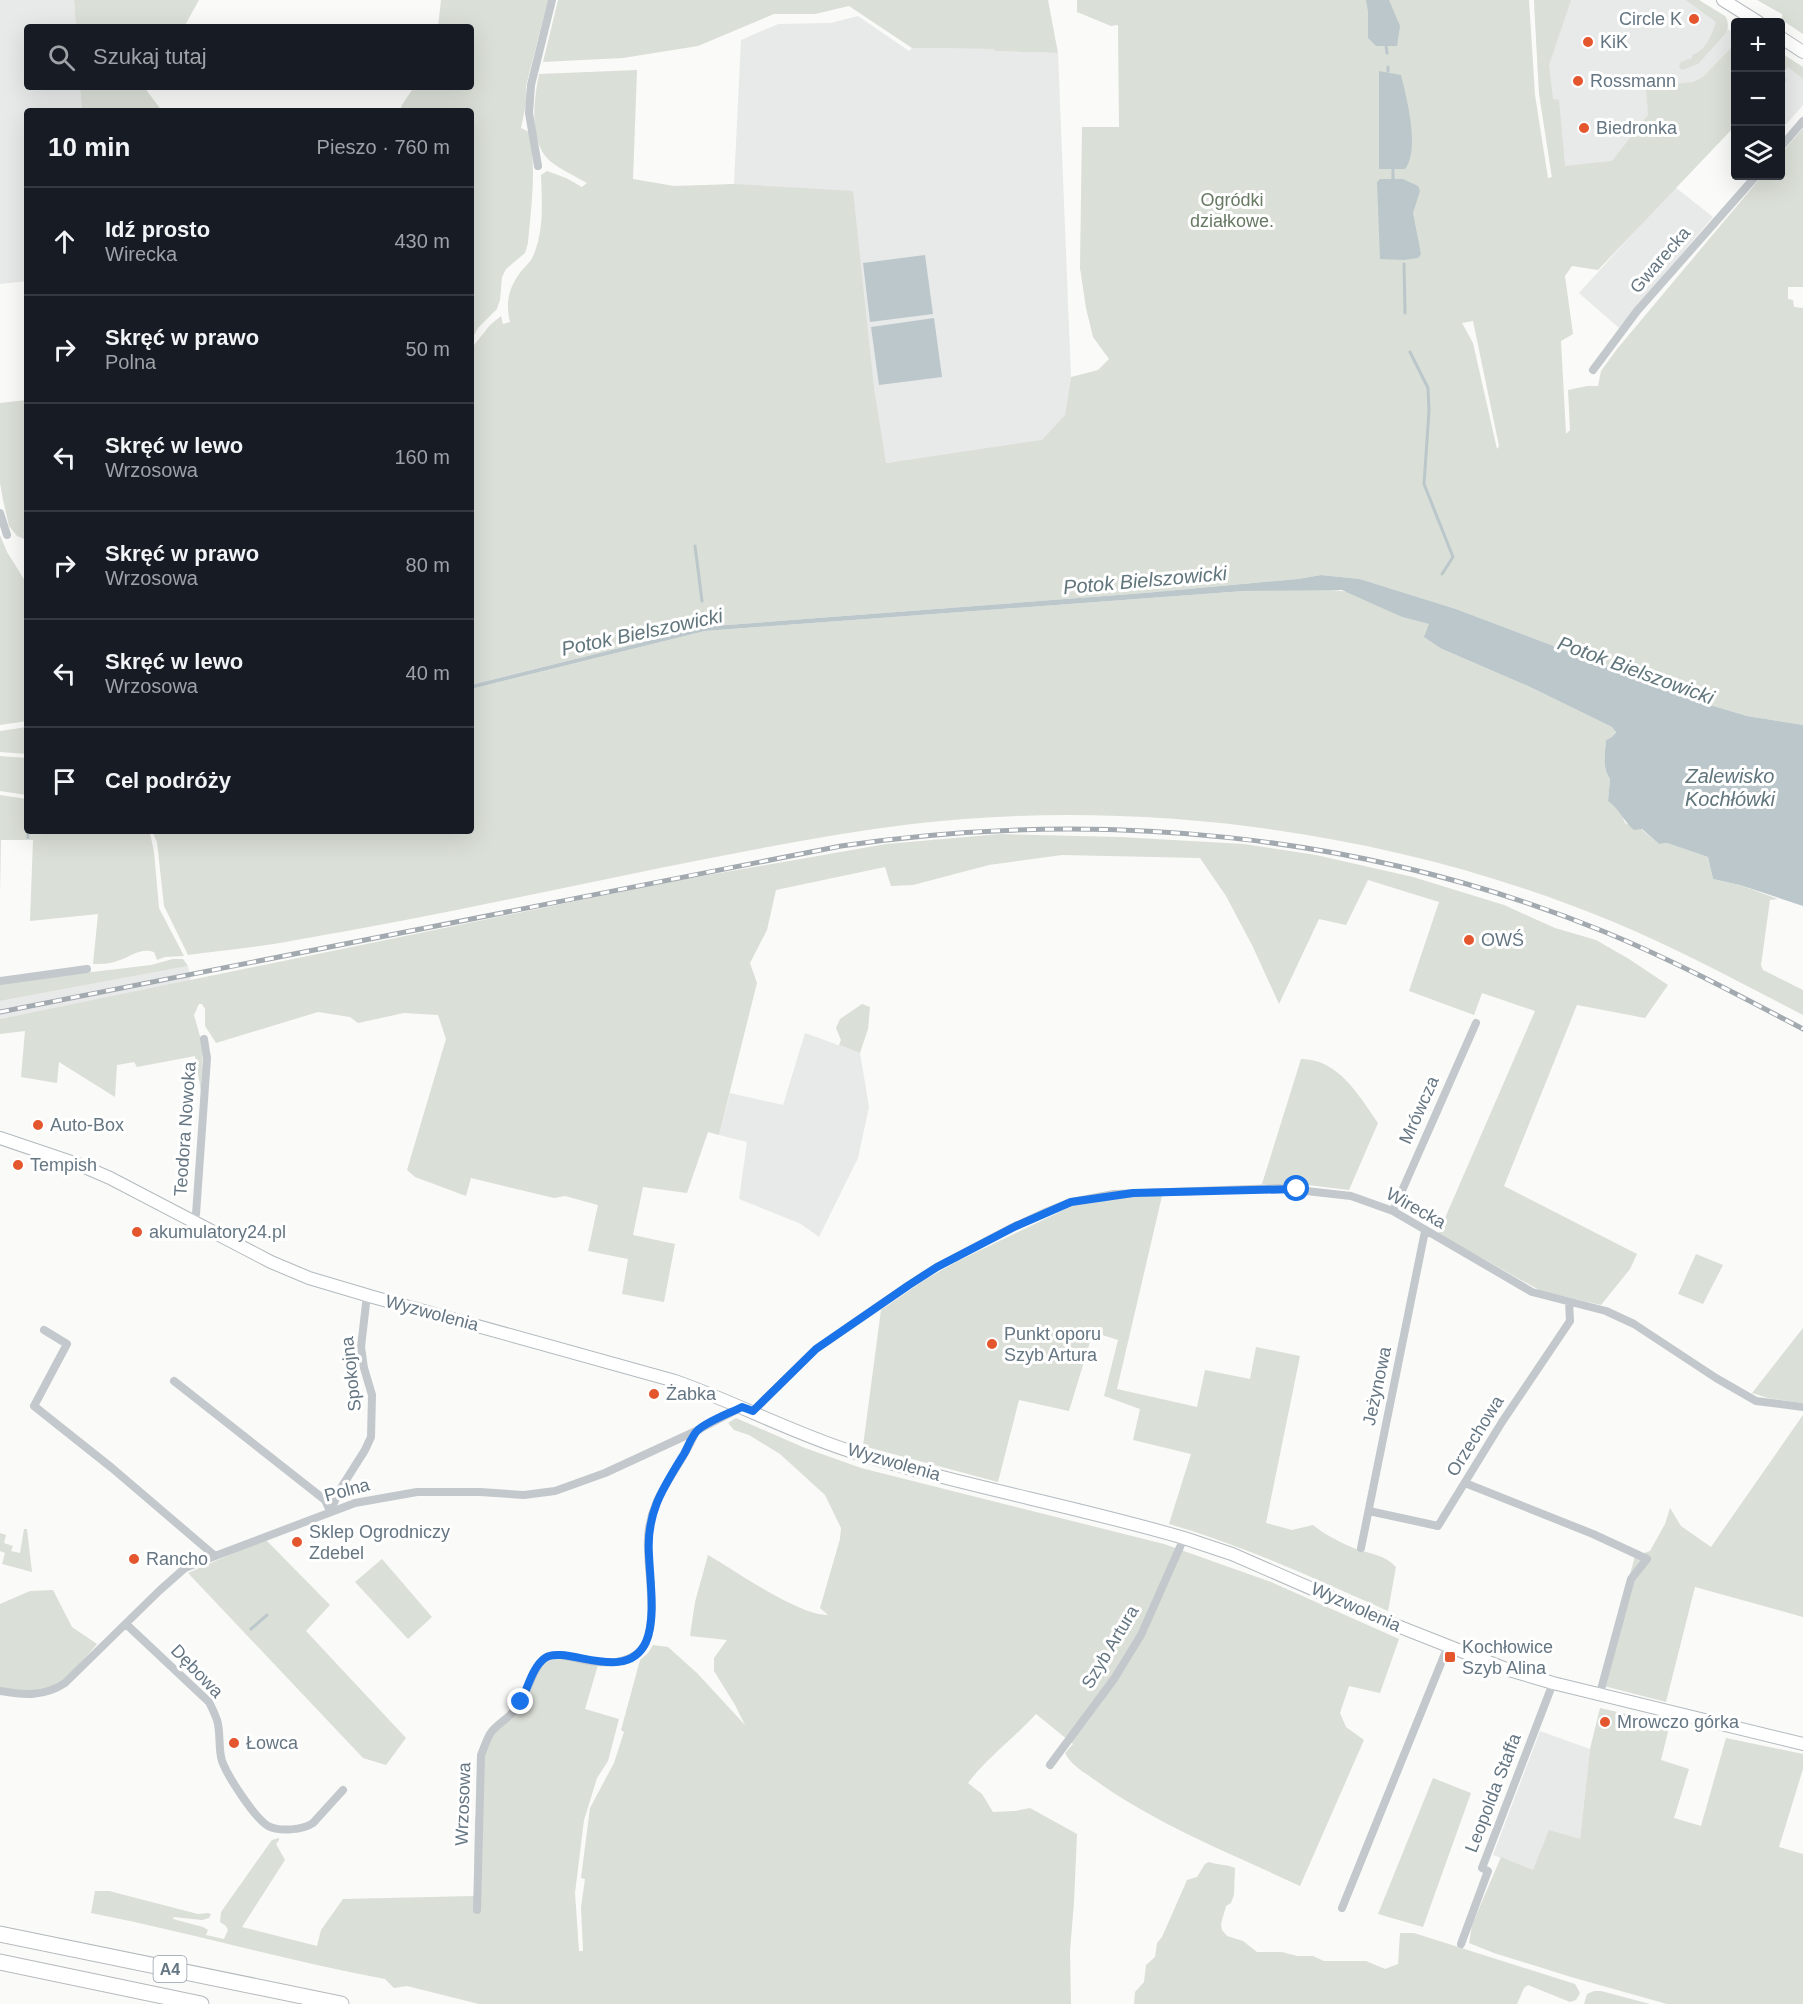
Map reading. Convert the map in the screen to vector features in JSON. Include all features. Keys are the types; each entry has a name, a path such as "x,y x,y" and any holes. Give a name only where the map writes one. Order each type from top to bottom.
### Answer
{"highway":[{"name":"A4","path":"0,1934 341,2004"},
{"name":"A4","path":"0,1962 201,2004"}],"street":[{"path":"538,166 528,113 533,77 552,0"},
{"path":"1723,0 1752,18"},
{"path":"1785,40 1803,52"},
{"path":"1785,142 1803,121"},
{"name":"Gwarecka","path":"1593,370 1637,311 1752,180"},
{"path":"0,513 7,535"},
{"path":"0,981 87,969"},
{"name":"Mrówcza","path":"1393,1211 1476,1023"},
{"name":"Teodora Nowoka","path":"193,1221 196,1214 207,1058 204,1039"},
{"name":"Wyzwolenia","path":"0,1138 80,1165 288,1269 367,1295 675,1381 821,1440 890,1463 1184,1538 1232,1554 1509,1670 1553,1683 1803,1744"},
{"name":"Wirecka","path":"748,1409 816,1349 937,1267 1016,1226 1071,1202 1133,1193 1279,1188 1351,1196 1393,1211 1425,1232 1532,1292 1606,1311 1634,1324 1716,1378 1756,1401 1803,1407"},
{"name":"Jeżynowa","path":"1361,1548 1425,1232"},
{"name":"Spokojna","path":"330,1511 371,1437 372,1395 364,1368 362,1347 367,1295"},
{"name":"Orzechowa","path":"1369,1511 1438,1526 1502,1422 1570,1321 1569,1302"},
{"path":"44,1330 67,1344 33,1406 112,1468 215,1556"},
{"path":"174,1381 325,1500 330,1511"},
{"name":"Polna","path":"0,1691 25,1695 54,1690 65,1683 185,1568 330,1511 355,1503 417,1492 524,1495 555,1491 597,1476 748,1409"},
{"name":"Wrzosowa","path":"477,1910 481,1755 486,1742 491,1732 521,1702 540,1662 547,1656 555,1654 596,1662 616,1662 631,1658 641,1650 647,1641 651,1612 648,1538 651,1516 666,1482 696,1431"},
{"path":"1465,1483 1593,1534 1647,1559 1631,1579 1600,1694"},
{"name":"Szyb Artura","path":"1050,1765 1114,1679 1141,1635 1184,1538"},
{"name":"Dębowa","path":"126,1624 209,1702 217,1720 221,1759 230,1779 239,1793 268,1826 308,1827 344,1790"},
{"path":"1342,1908 1448,1646"},
{"name":"Leopolda Staffa","path":"1461,1944 1488,1871 1482,1868 1553,1683"}],"shaded area":[{"path":"0,0 74,0 76,24 24,24 24,90 80,90 82,108 24,108 24,281 0,284"},
{"path":"1534,0 1699,0 1727,19 1728,29 1731,31 1731,55 1616,172 1552,178 1539,93"},
{"path":"858,16 909,51 912,48 994,49 995,51 1058,53 1071,377 1065,415 1042,441 885,463 874,388 734,184 741,40 778,24 831,23"},
{"path":"1785,66 1803,79 1803,105 1785,126"},
{"path":"1675,187 1713,217 1619,328 1579,293"},
{"path":"188,966 191,981 0,1019 0,1001"},
{"path":"805,1033 860,1053 869,1107 858,1158 819,1237 801,1224 739,1199 747,1142 719,1135 730,1093 783,1105"},
{"path":"1540,1731 1590,1749 1580,1839 1533,1870 1493,1855"}],"green space":[{"path":"74,0 199,0 186,24 76,24"},
{"path":"441,0 548,0 526,86 527,99 521,128 529,132 533,160 528,243 525,253 506,269 502,277 497,309 478,328 474,335 474,108 401,108 412,90 474,90 474,24 438,24"},
{"path":"558,0 1048,0 1058,53 995,51 994,49 912,48 849,6 815,14 774,14 698,46 623,58 543,62"},
{"name":"Ogródki działkowe.","path":"1077,0 1529,0 1535,95 1548,178 1552,177 1539,93 1534,0 1571,0 1549,65 1553,99 1559,100 1565,166 1612,161 1648,115 1646,87 1693,82 1703,77 1731,48 1731,130 1598,270 1572,266 1565,276 1573,334 1561,341 1566,434 1570,430 1568,390 1598,386 1601,371 1617,349 1759,180 1785,180 1785,149 1803,128 1803,287 1788,287 1788,299 1793,300 1794,307 1803,308 1803,725 1747,716 1707,704 1456,609 1360,579 1321,575 1144,593 714,626 474,684 474,345 490,325 501,316 503,324 510,322 508,300 511,288 532,258 537,245 542,215 541,175 547,171 582,187 587,183 550,161 538,143 534,108 539,74 637,70 633,179 674,186 734,184 853,191 874,388 886,463 1042,440 1065,415 1071,377 1098,370 1109,359 1093,337 1080,268 1082,127 1119,127 1118,25 1111,26 1077,12","holes":["1473,321 1499,446 1497,449 1473,343 1462,323"]},
{"path":"1686,0 1699,0 1725,16 1728,25 1725,34 1698,64 1682,70 1679,67 1681,62 1692,58 1692,55 1704,47 1716,22"},
{"path":"1757,0 1803,0 1803,34 1785,22 1782,14"},
{"path":"1785,56 1803,67 1803,79 1788,67 1785,70"},
{"path":"80,90 146,90 160,108 82,108"},
{"path":"24,400 24,539 17,536 9,526 3,500 0,483 0,403"},
{"path":"0,535 7,552 24,579 24,721 0,725"},
{"path":"1323,589 1350,592 1402,617 1430,624 1442,649 1528,686 1612,727 1616,731 1606,740 1605,755 1607,775 1610,779 1608,801 1619,808 1625,823 1641,829 1659,844 1667,843 1708,857 1713,879 1740,885 1778,899 1770,900 1761,965 1763,970 1803,990 1803,1015 1640,933 1533,892 1447,865 1359,845 1270,829 1180,819 1090,815 1000,817 881,828 757,849 342,932 269,945 188,955 164,906 157,842 153,834 474,834 474,688 705,631 1244,591"},
{"path":"24,727 24,754 0,752 0,731"},
{"path":"0,756 24,758 24,795 0,791"},
{"path":"0,795 24,799 24,834 27,834 27,840 1,840 0,893"},
{"path":"30,834 150,834 159,908 184,956 157,960 154,952 144,951 111,963 93,964 98,914 30,921 33,840 29,840"},
{"path":"1000,834 1120,837 1244,844 1316,855 1413,877 1504,905 1555,928 1596,940 1668,985 1645,1018 1577,1005 1504,1186 1637,1254 1630,1269 1601,1305 1541,1291 1438,1234 1535,1011 1482,993 1474,1015 1409,991 1439,902 1368,880 1346,925 1319,919 1279,1004 1226,896 1200,858 1062,855 989,865 913,885 891,886 885,867 776,890 767,930 750,963 757,983 719,1135 708,1132 687,1193 643,1187 633,1235 675,1244 664,1302 622,1294 628,1259 588,1251 598,1205 565,1196 554,1198 471,1178 466,1196 415,1177 407,1170 446,1039 438,1015 404,1013 358,1023 350,1017 318,1012 216,1043 205,1026 205,1009 202,1004 199,1004 194,1015 203,1047 201,1091 195,1056 137,1067 134,1062 117,1065 115,1097 59,1062 57,1083 21,1077 25,1031 0,1034 0,1019 669,882 886,844"},
{"path":"173,959 183,959 188,966 0,1001 0,983 151,965"},
{"path":"862,1004 870,1007 868,1029 860,1053 839,1045 841,1040 836,1028 840,1019"},
{"path":"1301,1059 1326,1065 1337,1072 1347,1081 1378,1123 1349,1190 1308,1185 1262,1184"},
{"path":"1162,1196 1117,1389 1197,1407 1205,1370 1250,1379 1256,1347 1300,1356 1266,1523 1292,1530 1313,1525 1339,1541 1392,1563 1396,1567 1388,1611 1253,1553 1169,1524 1191,1454 1133,1440 1140,1409 1104,1396 1118,1340 1093,1332 1069,1411 1019,1400 998,1482 863,1446 881,1310 926,1279 958,1261 1072,1206 1128,1197"},
{"path":"1696,1254 1723,1265 1703,1304 1678,1294"},
{"path":"1803,1328 1803,1403 1768,1398 1752,1393"},
{"path":"1803,1415 1803,1617 1695,1587 1666,1702 1600,1685 1635,1556 1650,1551 1665,1524 1670,1508 1681,1526 1711,1547"},
{"path":"736,1418 805,1448 861,1468 1164,1544 1271,1582 1399,1639 1380,1693 1349,1686 1340,1713 1346,1727 1364,1740 1300,1886 1167,1824 1116,1794 1073,1764 1065,1753 1073,1744 1036,1714 983,1765 968,1783 982,1794 993,1812 1030,1808 1077,1834 1070,1951 1071,2004 479,2004 407,1986 394,1988 385,1979 91,1913 95,1891 109,1891 198,1914 211,1914 209,1918 202,1920 174,1917 173,1919 203,1927 208,1930 206,1935 224,1939 228,1930 220,1922 221,1912 272,1840 279,1838 276,1844 285,1860 242,1927 317,1946 321,1930 343,1899 474,1896 475,1817 483,1815 483,1760 490,1738 541,1665 547,1661 561,1659 598,1665 585,1709 619,1719 608,1761 597,1778 584,1820 575,1893 579,1951 583,1951 581,1907 585,1879 581,1878 590,1808 614,1763 624,1732 621,1730 640,1660 653,1645 668,1647 697,1673 745,1725 714,1671 714,1658 727,1640 690,1636 695,1602 708,1555 785,1601 816,1613 828,1615 820,1608 840,1539 841,1528 825,1495 780,1454 749,1435 734,1430 728,1423"},
{"path":"24,1529 27,1529 32,1572 2,1564 5,1553 0,1551 0,1533 6,1535 4,1543 13,1546 11,1551 20,1553"},
{"path":"265,1539 330,1605 306,1631 406,1738 386,1765 363,1758 188,1573"},
{"path":"382,1559 432,1617 408,1639 355,1582"},
{"path":"53,1590 72,1627 97,1644 70,1674 52,1687 33,1691 0,1688 0,1604 30,1591"},
{"path":"1600,1708 1670,1724 1661,1760 1689,1769 1674,1818 1701,1826 1726,1738 1803,1754 1803,1769 1779,1847 1803,1854 1803,2004 1667,2004 1571,1977 1469,1943 1472,1925 1501,1857 1533,1870 1549,1830 1580,1839 1590,1749"},
{"path":"1433,1778 1471,1793 1423,1927 1378,1914"},
{"path":"1209,1862 1235,1868 1234,1895 1231,1903 1226,1906 1221,1924 1222,1930 1227,1936 1243,1941 1257,1952 1313,1956 1324,1961 1366,1961 1385,1969 1398,1964 1400,1933 1414,1933 1575,1984 1580,1993 1576,2000 1570,2002 1528,1985 1524,1988 1517,2004 1134,2004 1135,1992 1144,1982 1146,1965 1155,1957 1157,1943 1162,1937 1187,1880 1197,1877 1205,1864"},
{"path":"1594,1991 1650,2004 1584,2004 1587,1994"}],"water":[{"path":"1366,0 1389,0 1400,26 1397,46 1376,46 1368,38"},
{"path":"1379,71 1401,75 1412,137 1412,149 1405,169 1379,169"},
{"path":"1380,179 1403,179 1418,186 1420,191 1413,213 1421,254 1418,258 1380,259 1377,182"},
{"path":"925,255 933,314 870,322 863,263"},
{"path":"934,318 942,377 879,385 871,327"},
{"name":"Zalewisko Kochłówki","path":"1321,575 1360,579 1456,609 1707,704 1747,716 1803,725 1803,906 1740,885 1713,879 1708,857 1667,843 1659,844 1642,829 1634,830 1608,801 1610,779 1607,775 1605,755 1606,740 1616,732 1612,727 1528,686 1442,649 1424,637 1429,624 1402,617 1342,590 1244,591 705,631 474,688 474,684 714,626 1298,579"}],"waterway":[{"path":"1386,46 1387,53"},
{"path":"1393,169 1393,179"},
{"path":"1404,264 1405,313"},
{"path":"1410,352 1428,388 1429,411 1424,484 1453,557 1442,574"},
{"name":"Potok Bielszowicki","path":"695,546 702,601"},
{"name":"Potok Bielszowicki","path":"703,613 705,629"},
{"path":"251,1629 267,1615"}],"railway":[{"path":"0,1012 841,846 938,835 1035,829 1132,830 1229,838 1325,851 1420,871 1513,898 1605,932 1680,966 1803,1029"}],"place":[{"name":"Circle K","path":"1694,19"},
{"name":"KiK","path":"1588,42"},
{"name":"Rossmann","path":"1578,81"},
{"name":"Biedronka","path":"1584,128"},
{"name":"OWŚ","path":"1469,940"},
{"name":"Auto-Box","path":"38,1125"},
{"name":"Tempish","path":"18,1165"},
{"name":"akumulatory24.pl","path":"137,1232"},
{"name":"Punkt oporu Szyb Artura","path":"992,1344"},
{"name":"Żabka","path":"654,1394"},
{"name":"Sklep Ogrodniczy Zdebel","path":"297,1542"},
{"name":"Rancho","path":"134,1559"},
{"name":"Kochłowice Szyb Alina","path":"1450,1657"},
{"name":"Mrowczo górka","path":"1605,1722"},
{"name":"Łowca","path":"234,1743"}],"route":[{"path":"521,1702 540,1662 547,1656 555,1654 596,1662 616,1662 631,1658 647,1641 652,1598 648,1538 651,1516 666,1482 696,1431 742,1407 753,1411 816,1349 909,1285 937,1267 1016,1226 1083,1199 1133,1193 1297,1189"}]}
